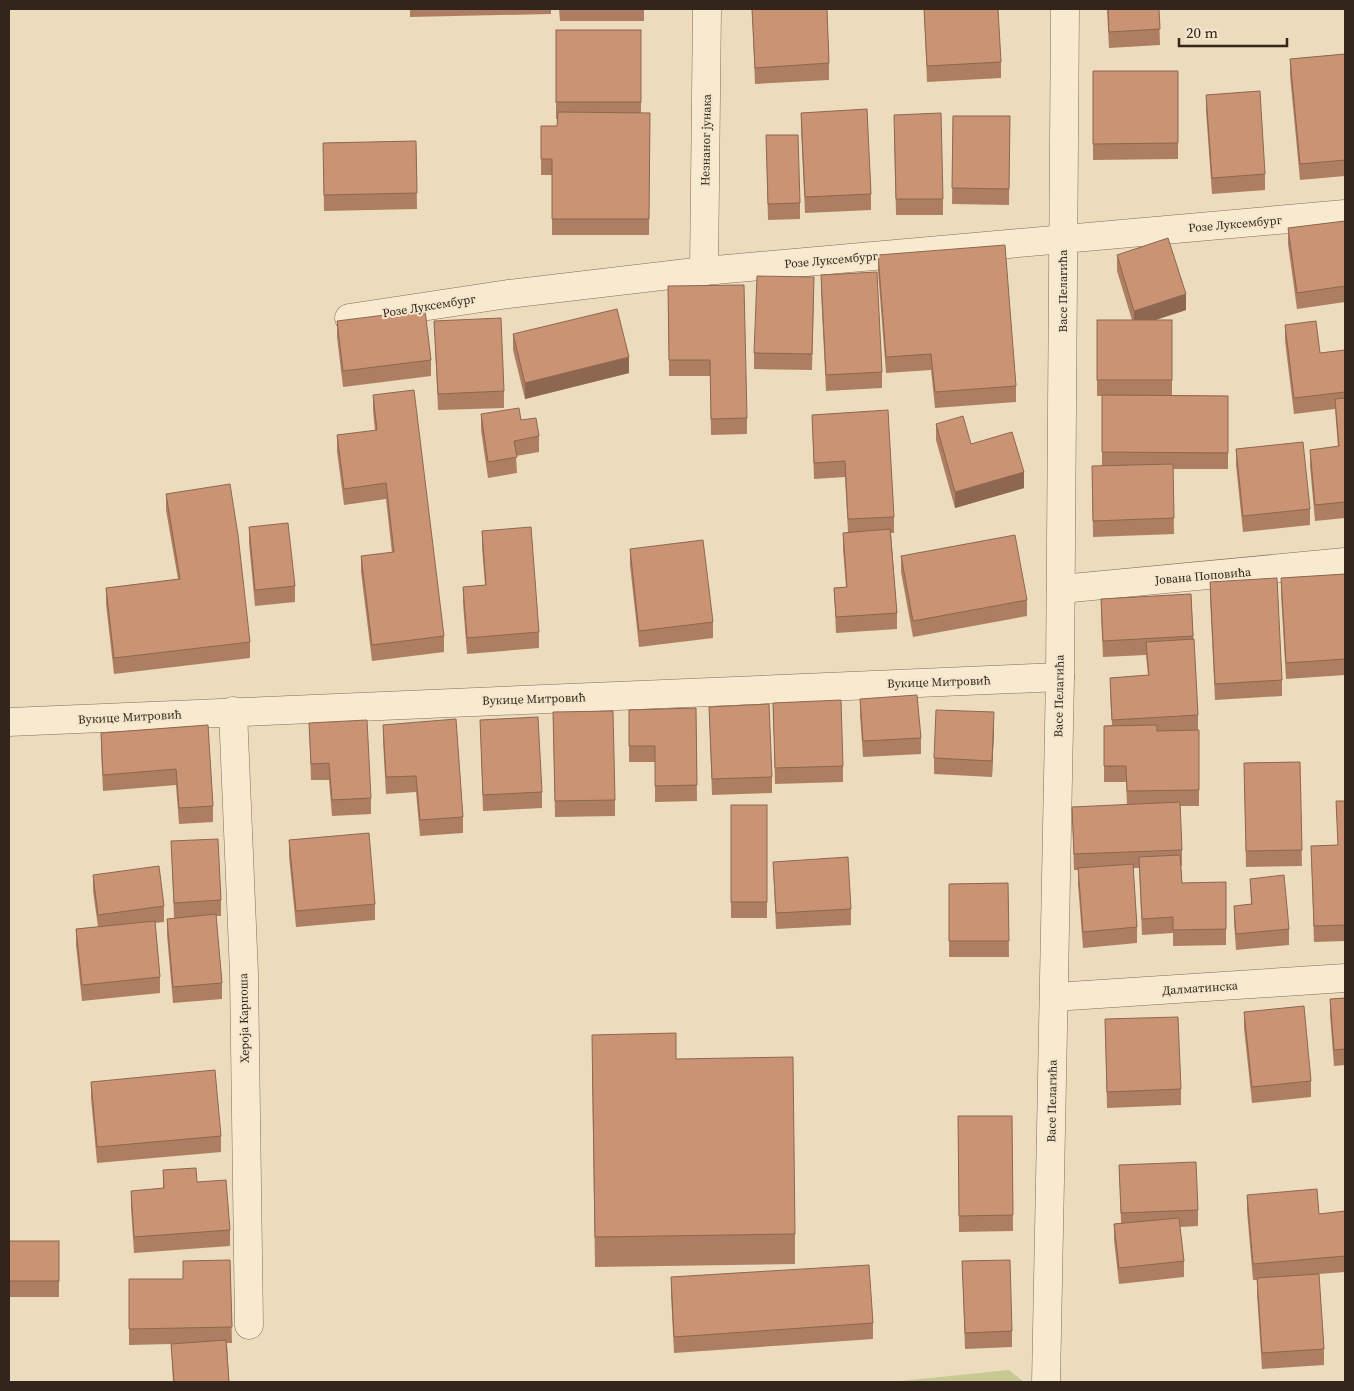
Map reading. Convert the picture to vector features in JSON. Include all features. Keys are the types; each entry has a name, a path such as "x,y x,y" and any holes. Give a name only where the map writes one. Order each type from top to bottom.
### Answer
{"street":[{"name":"Незнаног јунака","path":"704,271 707,9"},
{"name":"Васе Пелагића","path":"1046,1382 1060,677 1065,9"},
{"name":"Розе Луксембург","path":"349,318 508,294 704,271 1345,214"},
{"name":"Јована Поповића","path":"1061,589 1345,562"},
{"name":"Вукице Митровић","path":"9,722 1060,677"},
{"name":"Хероја Карпоша","path":"233,712 244,974 249,1325"},
{"name":"Далматинска","path":"1054,997 1345,978"}],"green space":[{"path":"1009,1370 1024,1382 891,1382"}],"building":[{"path":"752,9 827,9 829,63 755,68"},
{"path":"924,9 998,9 1001,62 927,66"},
{"path":"1108,9 1159,9 1160,29 1109,32"},
{"path":"556,30 641,30 641,102 556,102"},
{"path":"1345,54 1345,160 1300,164 1290,59"},
{"path":"1093,71 1178,71 1178,143 1093,144"},
{"path":"1260,91 1265,174 1212,178 1206,95"},
{"path":"867,109 871,194 805,197 801,113"},
{"path":"558,112 650,113 649,219 552,219 552,159 541,159 541,126 557,126"},
{"path":"941,113 943,199 896,199 894,115"},
{"path":"953,116 1010,116 1009,189 952,188"},
{"path":"766,135 798,135 800,203 768,204"},
{"path":"416,141 417,193 324,195 323,143"},
{"path":"1345,221 1345,286 1297,293 1288,228"},
{"path":"1168,238 1186,294 1134,311 1117,255"},
{"path":"1005,245 1016,386 935,392 931,354 886,357 878,255"},
{"path":"877,272 882,372 826,375 821,275"},
{"path":"757,276 814,277 812,354 754,353"},
{"path":"744,285 747,418 711,419 710,360 669,360 668,286"},
{"path":"617,309 629,357 525,383 513,334"},
{"path":"425,310 431,360 343,371 337,321"},
{"path":"501,318 504,391 438,394 434,321"},
{"path":"1097,320 1172,320 1172,380 1097,380"},
{"path":"1316,321 1320,353 1345,350 1345,392 1294,398 1285,325"},
{"path":"414,390 444,636 372,645 361,556 394,552 386,483 344,489 337,435 377,430 373,395"},
{"path":"1102,395 1228,396 1228,453 1102,452"},
{"path":"1345,398 1345,502 1315,505 1310,450 1339,446 1335,399"},
{"path":"519,408 521,420 536,418 539,436 514,441 517,457 488,462 481,414"},
{"path":"888,410 894,517 848,519 845,461 814,463 812,415"},
{"path":"963,416 971,444 1012,432 1024,472 955,492 936,424"},
{"path":"1303,442 1310,509 1243,516 1236,449"},
{"path":"1173,464 1174,518 1093,521 1092,466"},
{"path":"230,484 238,535 250,642 114,658 106,588 180,579 166,494"},
{"path":"288,523 295,586 255,590 249,527"},
{"path":"531,527 539,632 467,638 463,587 486,585 482,531"},
{"path":"890,529 897,613 836,617 834,588 847,587 843,533"},
{"path":"1015,535 1027,600 913,621 901,556"},
{"path":"703,540 713,622 639,631 630,549"},
{"path":"1345,574 1345,659 1286,663 1281,578"},
{"path":"1277,578 1282,680 1215,684 1210,582"},
{"path":"1191,594 1193,636 1103,641 1101,599"},
{"path":"1194,639 1198,715 1112,720 1110,678 1149,675 1146,642"},
{"path":"917,695 921,738 863,741 860,699"},
{"path":"841,700 843,766 775,768 773,703"},
{"path":"769,704 772,777 712,779 709,707"},
{"path":"696,708 697,785 655,786 655,746 629,746 629,710"},
{"path":"936,710 994,712 992,761 934,758"},
{"path":"613,711 615,800 555,801 553,712"},
{"path":"538,717 542,792 483,795 480,720"},
{"path":"456,719 463,817 420,820 416,776 386,777 383,725"},
{"path":"367,720 371,798 332,800 329,763 311,764 309,723"},
{"path":"208,725 213,806 179,808 176,769 103,775 101,733"},
{"path":"1157,725 1157,731 1199,730 1199,790 1127,791 1126,766 1104,766 1104,726"},
{"path":"1300,762 1302,850 1246,851 1244,763"},
{"path":"1336,801 1345,801 1345,925 1314,926 1311,846 1338,845"},
{"path":"1180,802 1182,850 1074,854 1072,807"},
{"path":"731,805 767,805 767,902 731,902"},
{"path":"369,833 375,904 296,911 289,840"},
{"path":"218,839 221,900 174,903 171,841"},
{"path":"1180,855 1182,883 1226,882 1226,929 1173,930 1173,917 1142,919 1139,857"},
{"path":"848,857 851,909 776,913 773,862"},
{"path":"1133,864 1137,927 1083,932 1078,868"},
{"path":"159,866 164,906 98,915 93,875"},
{"path":"1284,875 1289,929 1236,934 1234,906 1252,904 1250,879"},
{"path":"1008,883 1009,941 949,941 949,884"},
{"path":"216,914 222,983 173,987 167,919"},
{"path":"155,921 160,977 82,985 76,929"},
{"path":"1345,998 1345,1049 1334,1050 1330,999"},
{"path":"1304,1006 1311,1081 1252,1087 1244,1012"},
{"path":"1178,1017 1181,1089 1107,1092 1105,1019"},
{"path":"676,1033 676,1059 793,1057 795,1234 595,1237 592,1035"},
{"path":"215,1070 221,1136 97,1147 91,1082"},
{"path":"958,1116 1012,1116 1013,1215 959,1216"},
{"path":"1196,1162 1198,1210 1121,1213 1119,1165"},
{"path":"196,1168 197,1182 226,1180 230,1230 134,1237 131,1191 164,1188 163,1170"},
{"path":"1317,1189 1319,1214 1345,1211 1345,1256 1253,1264 1247,1195"},
{"path":"1179,1218 1184,1261 1119,1268 1114,1224"},
{"path":"9,1241 59,1241 59,1281 9,1281"},
{"path":"230,1260 232,1327 129,1329 129,1279 183,1279 183,1261"},
{"path":"1010,1260 1012,1331 965,1333 962,1261"},
{"path":"869,1265 873,1323 674,1337 671,1277"},
{"path":"1319,1274 1324,1349 1262,1353 1257,1278"},
{"path":"226,1340 229,1382 174,1382 171,1344"}]}
